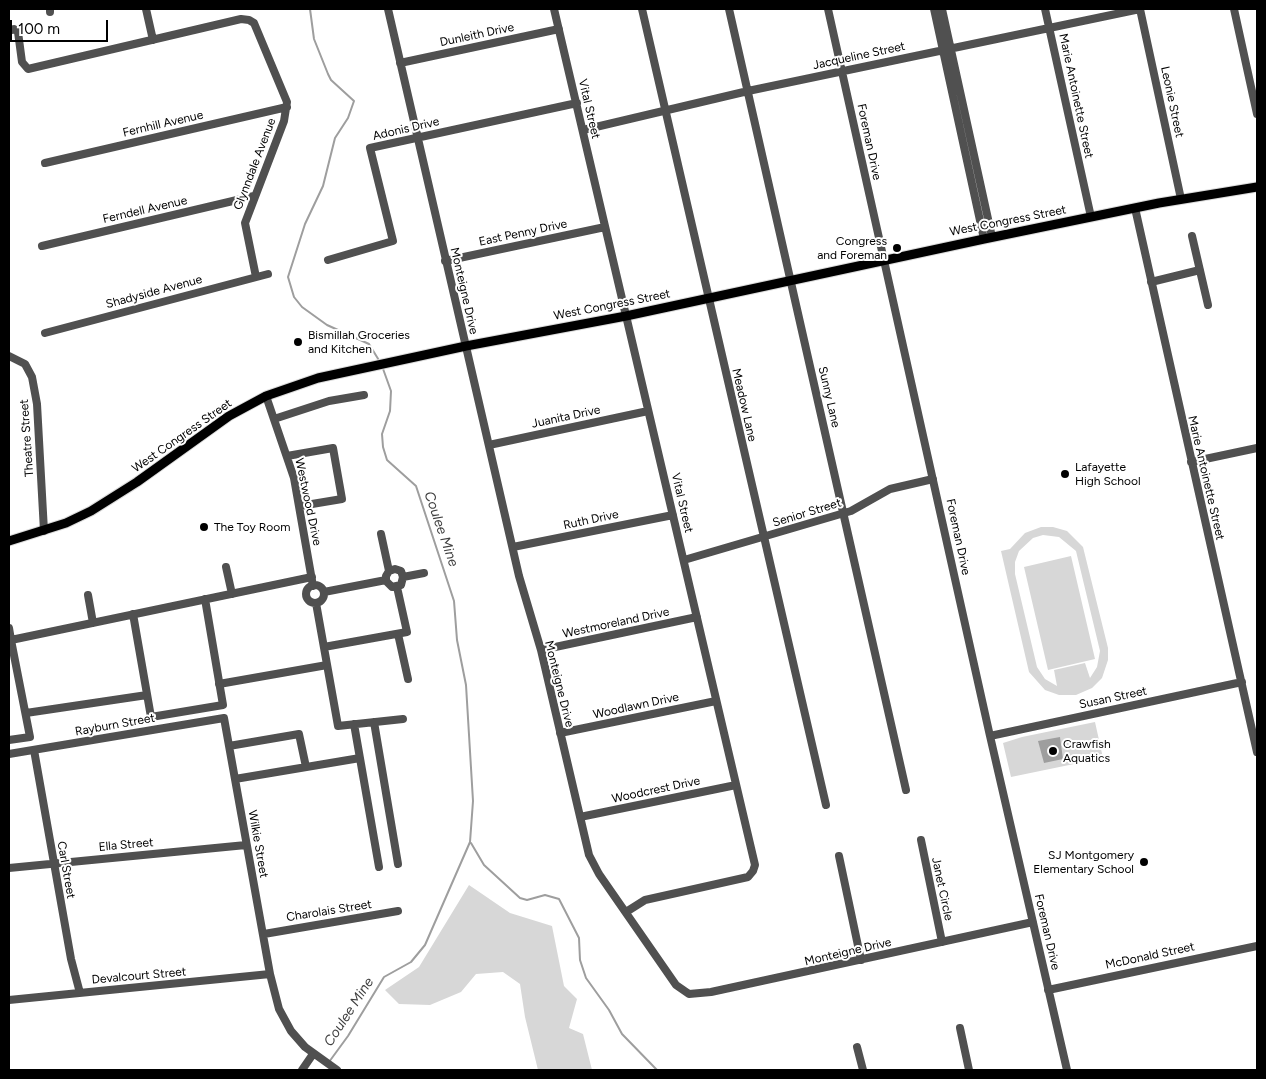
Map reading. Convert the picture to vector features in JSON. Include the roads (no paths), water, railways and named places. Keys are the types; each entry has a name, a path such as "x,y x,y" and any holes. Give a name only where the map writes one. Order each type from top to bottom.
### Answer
{"main road":[{"name":"West Congress Street","path":"9,541 44,531 78,518 108,501 216,425 266,396 302,382 466,346 708,299 988,238 1181,199 1257,187"}],"street":[{"path":"9,30 14,29 18,32 22,62 25,68 32,69 153,40 146,9"},
{"name":"Monteigne Drive","path":"388,9 445,261 513,547 528,608 541,650 593,865 676,985 689,994 711,992 1033,922"},
{"name":"Vital Street","path":"554,9 755,864 751,875 746,878 646,900 626,912"},
{"name":"Meadow Lane","path":"642,9 826,806"},
{"name":"Sunny Lane","path":"729,9 906,790"},
{"name":"Foreman Drive","path":"828,9 990,736 1067,1070"},
{"path":"934,9 947,49"},
{"path":"942,9 947,49 988,238"},
{"name":"Marie Antoinette Street","path":"1046,9 1091,217"},
{"name":"Jacqueline Street","path":"583,130 748,91 1140,9"},
{"name":"Leonie Street","path":"1140,9 1181,199"},
{"path":"1234,9 1257,114"},
{"name":"Glynndale Avenue","path":"153,40 241,19 249,20 256,26 286,97 287,107 271,157 249,210 245,229 256,277"},
{"name":"Dunleith Drive","path":"400,63 559,29"},
{"name":"Adonis Drive","path":"328,260 393,241 370,148 576,103"},
{"name":"Fernhill Avenue","path":"44,163 287,107"},
{"name":"Ferndell Avenue","path":"42,246 254,196"},
{"name":"Marie Antoinette Street","path":"1135,208 1257,752"},
{"name":"East Penny Drive","path":"445,261 605,227"},
{"path":"1192,236 1208,304"},
{"path":"1151,282 1200,270"},
{"name":"Shadyside Avenue","path":"45,333 268,274"},
{"name":"Theatre Street","path":"9,356 24,364 32,377 37,404 44,531"},
{"path":"274,419 330,401 364,394"},
{"name":"Westwood Drive","path":"266,396 287,456 300,506 313,586"},
{"name":"Juanita Drive","path":"489,445 648,411"},
{"path":"287,456 333,448 342,499 300,506"},
{"path":"1191,462 1257,448"},
{"name":"Senior Street","path":"684,560 844,513 860,507 890,489 933,479"},
{"name":"Ruth Drive","path":"513,547 673,515"},
{"path":"381,534 389,571 386,580"},
{"path":"226,567 232,594"},
{"path":"389,571 398,570 403,577"},
{"path":"403,577 424,574"},
{"path":"11,640 312,577"},
{"path":"386,580 390,586 397,586 402,582 403,577"},
{"path":"324,592 386,580"},
{"path":"313,586 319,586 324,592 323,599 316,603 308,600 306,595 308,589 313,586"},
{"path":"324,647 407,632 397,586"},
{"path":"88,595 93,623"},
{"path":"151,717 223,705 205,599"},
{"path":"316,603 338,726 403,719"},
{"path":"133,614 153,730"},
{"name":"Westmoreland Drive","path":"541,650 697,617"},
{"path":"9,628 30,737 9,740"},
{"path":"398,634 408,679"},
{"path":"219,684 327,665"},
{"name":"Susan Street","path":"990,736 1242,682"},
{"path":"26,713 147,695"},
{"name":"Woodlawn Drive","path":"560,733 716,701"},
{"path":"192,710 194,723"},
{"name":"Rayburn Street","path":"9,754 224,718"},
{"name":"Wilkie Street","path":"224,718 270,974 279,1009 291,1031 316,1056 336,1069"},
{"path":"374,722 398,864"},
{"path":"354,724 379,867"},
{"path":"229,746 299,734 306,767"},
{"name":"Carl Street","path":"34,750 70,959 80,993"},
{"path":"235,779 360,758"},
{"name":"Woodcrest Drive","path":"580,817 736,785"},
{"name":"Janet Circle","path":"921,840 942,942"},
{"name":"Ella Street","path":"9,868 246,845"},
{"path":"839,856 861,960"},
{"name":"Charolais Street","path":"264,934 398,911"},
{"name":"McDonald Street","path":"1048,990 1257,946"},
{"name":"Devalcourt Street","path":"9,1000 270,974"},
{"path":"960,1028 969,1070"},
{"path":"857,1048 863,1070"},
{"path":"302,1070 316,1056"}],"waterway":[{"name":"Coulee Mine","path":"310,9 314,39 328,74 331,80 354,101 348,118 335,138 323,186 305,224 288,277 294,297 302,307 327,325 369,344 380,362"},
{"name":"Coulee Mine","path":"329,1062 348,1036 384,977 411,962 425,945 470,842 473,801 466,685 457,640 454,601 416,486 387,460 383,447 382,434 390,411 391,391 382,366"},
{"name":"Coulee Mine","path":"471,843 484,865 520,898 527,900 545,895 559,899 579,938 580,960 586,978 609,1010 622,1034 657,1070"}],"place":[{"name":"Congress and Foreman","path":"897,248"},
{"name":"Bismillah Groceries and Kitchen","path":"298,342"},
{"name":"Lafayette High School","path":"1065,474"},
{"name":"The Toy Room","path":"204,527"},
{"name":"Crawfish Aquatics","path":"1053,751"},
{"name":"SJ Montgomery Elementary School","path":"1144,862"}]}
